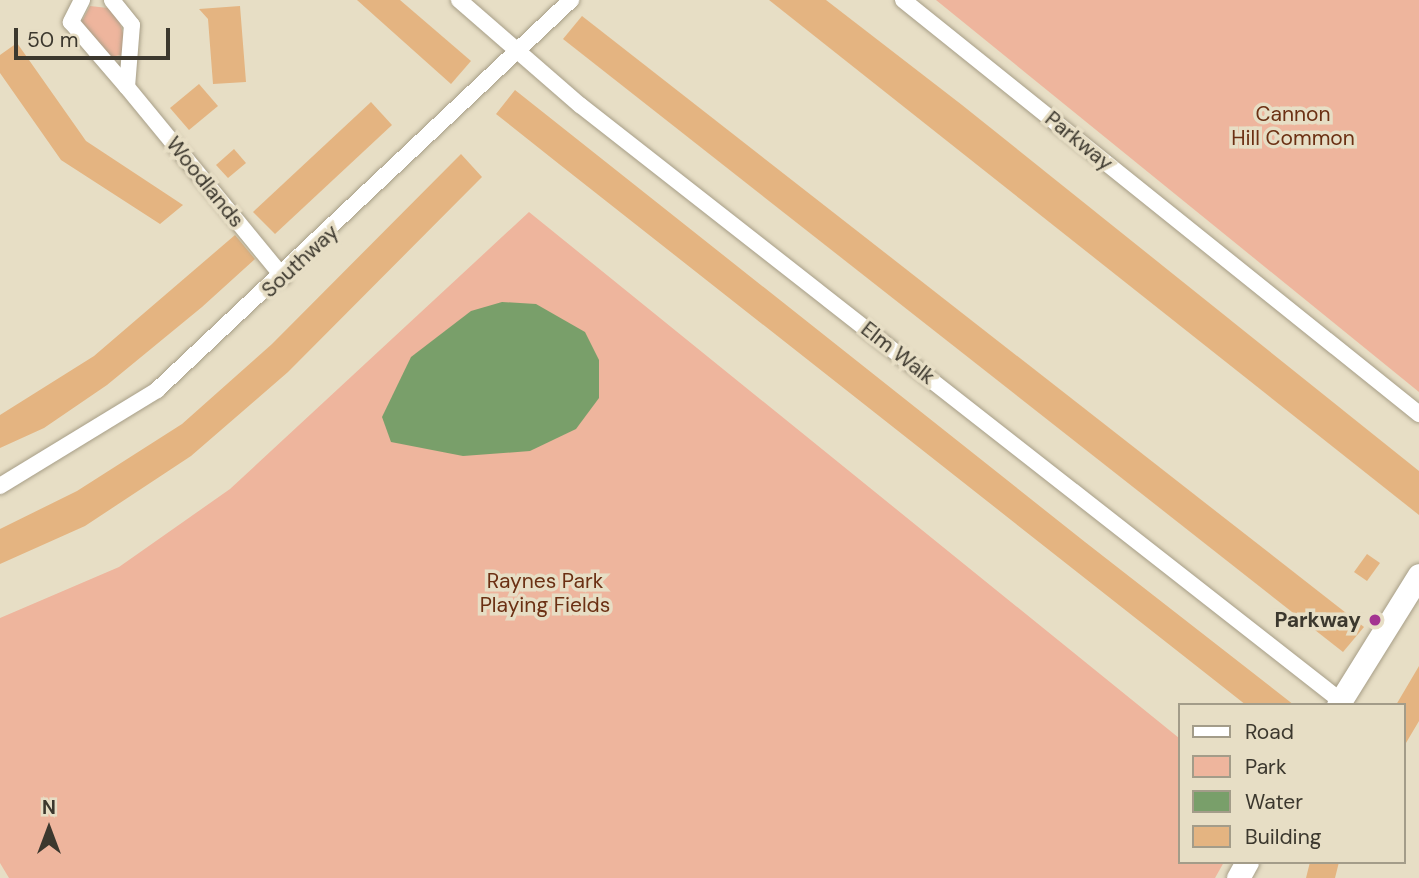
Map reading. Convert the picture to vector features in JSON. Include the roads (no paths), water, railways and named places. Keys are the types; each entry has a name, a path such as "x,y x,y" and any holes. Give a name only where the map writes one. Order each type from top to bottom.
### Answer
{"street":[{"name":"Woodlands","path":"82,0 71,22 283,277"},
{"path":"111,0 132,26 127,87"},
{"name":"Elm Walk","path":"458,0 517,53 1340,703"},
{"name":"Southway","path":"0,486 157,390 283,277 571,0"},
{"name":"Parkway","path":"903,0 1419,414"},
{"path":"1340,703 1419,577"}],"water":[{"path":"502,302 536,304 585,332 599,360 599,398 576,429 530,451 463,456 391,442 382,417 411,357 471,311"}],"place":[{"name":"Parkway","path":"1375,620"}],"park label":[{"name":"Cannon Hill Common","path":"1293,126"},
{"name":"Raynes Park Playing Fields","path":"545,593"}]}
